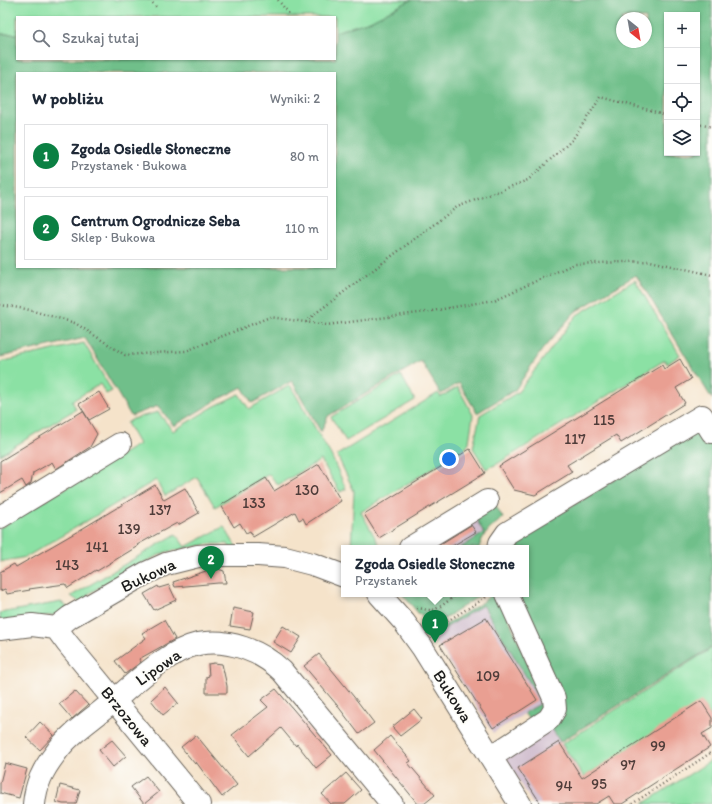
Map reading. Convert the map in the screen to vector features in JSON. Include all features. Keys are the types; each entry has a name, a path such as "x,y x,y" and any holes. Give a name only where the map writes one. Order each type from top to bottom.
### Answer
{"street":[{"path":"500,545 507,533 707,424"},
{"path":"0,517 120,444"},
{"path":"415,545 487,501"},
{"name":"Bukowa","path":"56,628 70,617 146,573 166,564 198,556 258,555 285,557 312,564 341,575"},
{"name":"Bukowa","path":"382,597 404,622 415,638 520,804"},
{"path":"491,757 549,719 555,709 554,698 508,597"},
{"path":"0,629 32,625 56,628"},
{"name":"Brzozowa","path":"56,628 198,804"},
{"name":"Lipowa","path":"34,804 38,782 45,768 55,753 67,740 168,657 183,649 198,644 208,643 218,643 243,648 254,652 275,664 392,804"}],"path":[{"path":"150,0 157,8"},
{"path":"278,0 290,15"},
{"path":"306,322 457,207 528,180 572,140 601,98 664,114"},
{"path":"700,125 712,127"},
{"path":"0,305 26,309 75,323 125,355 186,351 270,317 326,325 426,312 494,300 574,264 650,262 712,275"},
{"path":"415,607 428,610 436,608 453,597"},
{"path":"415,638 424,627 439,626 486,597"},
{"path":"632,804 712,752"}],"shaded area":[{"path":"473,513 484,533 465,545 424,545"},
{"path":"483,604 542,703 493,733 432,636"},
{"path":"550,725 599,804 533,804 504,757"}],"green space":[{"path":"0,0 411,0 370,21 336,32 336,16 16,16 16,34 0,34"},
{"path":"411,0 712,0 712,399 636,275 575,312 542,350 515,390 477,413 459,383 441,394 421,361 328,416 321,432 292,381 252,403 242,387 174,426 158,406 131,416 85,338 0,357 0,34 16,34 16,60 336,60 336,32 370,21"},
{"path":"635,280 680,355 667,364 665,360 497,464 486,469 473,448 480,415 518,392 577,315"},
{"path":"84,343 112,391 106,394 100,384 72,401 76,409 0,455 0,362"},
{"path":"401,375 415,400 346,441 331,417"},
{"path":"290,385 331,455 346,489 340,492 321,460 278,485 269,474 215,507 197,477 165,496 156,480 26,557 0,562 0,528 139,444 127,423 133,419 158,412 173,431 213,407 239,394 249,409"},
{"path":"458,387 473,415 469,442 466,448 361,512 379,545 351,545 354,491 337,455 438,393 441,397"},
{"path":"702,426 712,443 712,647 560,742 550,725 513,597 529,597 529,545 508,545"},
{"path":"493,501 503,518 485,534 480,545 465,545 484,533 473,513"},
{"path":"223,527 238,550 231,550 228,544 209,544 166,552 140,564 88,594 86,601 82,604 71,596 176,534 185,547"},
{"path":"405,597 477,597 441,621 430,623 419,614"},
{"path":"488,597 499,597 545,703 541,713 530,719 524,713 542,703 483,605 432,636 428,629 439,629 483,602"},
{"path":"61,602 71,610 61,614 0,622 0,613"},
{"path":"712,648 712,718 701,702 584,777 562,744"},
{"path":"712,760 712,804 643,804 644,803"}],"building":[{"path":"680,359 691,379 676,388 685,403 621,443 616,435 567,465 572,472 535,495 514,490 499,466 662,365 664,369"},
{"path":"99,392 109,409 89,420 79,404"},
{"path":"83,411 97,434 90,447 56,469 52,462 33,473 31,483 26,487 22,480 0,493 0,461"},
{"path":"470,449 485,473 379,538 364,514"},
{"path":"319,464 341,501 306,524 303,518 299,520 295,512 253,537 250,531 246,533 240,523 234,527 221,505 266,478 274,491"},
{"path":"155,485 164,500 185,488 199,513 178,525 177,523 137,545 138,546 68,588 65,584 7,594 5,589 0,591 0,572 14,564 16,567"},
{"path":"471,525 476,532 454,545 439,545"},
{"path":"215,568 224,571 226,583 175,587 173,582"},
{"path":"169,585 176,600 154,610 144,594 158,586 159,588"},
{"path":"233,608 254,612 250,629 230,626"},
{"path":"486,618 537,700 493,728 440,645"},
{"path":"164,620 175,639 139,659 141,662 125,674 115,661 146,638 142,633"},
{"path":"283,626 301,637 291,653 273,642"},
{"path":"319,654 374,723 359,734 304,666"},
{"path":"208,664 222,664 227,693 206,693 206,677 209,676"},
{"path":"165,687 178,703 163,715 151,700"},
{"path":"276,689 332,755 316,768 297,744 296,746 281,728 249,756 232,735 268,707 261,700"},
{"path":"75,691 88,705 72,719 59,704"},
{"path":"701,701 712,718 712,728 702,734 710,747 622,804 614,804 609,796 596,804 541,804 518,768 559,742 582,778"},
{"path":"414,709 422,719 400,736 392,727"},
{"path":"40,722 54,735 40,750 26,737"},
{"path":"196,735 237,785 222,797 196,762 195,764 181,747"},
{"path":"390,736 411,761 408,763 435,795 424,804 418,804 374,750"},
{"path":"112,740 126,756 113,767 99,750"},
{"path":"5,763 27,769 19,798 0,793 0,783"},
{"path":"346,773 361,790 345,804 331,804 322,794"},
{"path":"146,776 159,792 144,804 131,787"},
{"path":"60,785 80,790 76,804 63,804 56,802"}],"place":[{"name":"Centrum Ogrodnicze Seba","path":"211,579"},
{"name":"Zgoda Osiedle Słoneczne","path":"435,643"}]}
